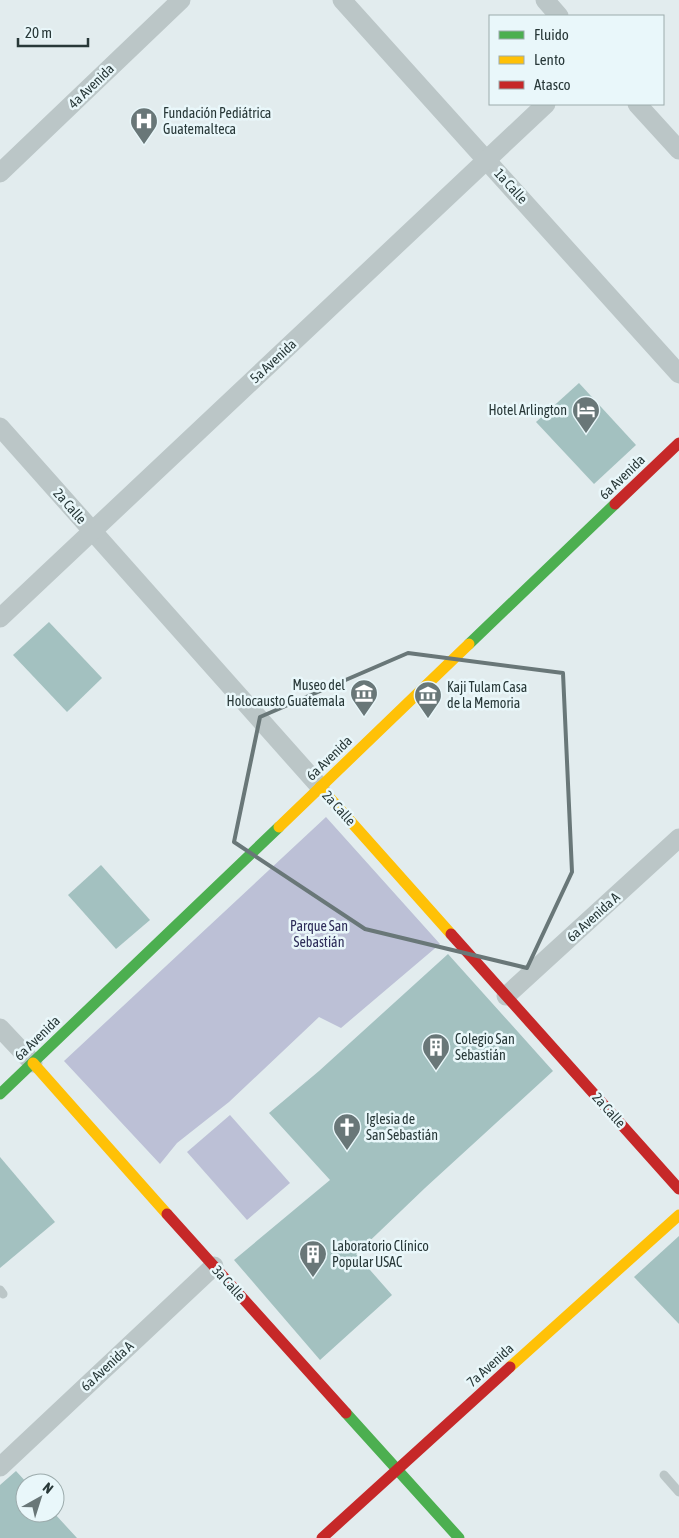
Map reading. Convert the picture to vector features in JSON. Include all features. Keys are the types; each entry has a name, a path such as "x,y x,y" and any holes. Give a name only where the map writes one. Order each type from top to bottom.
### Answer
{"main road":[{"name":"6a Avenida","path":"0,1094 679,443"},
{"name":"2a Calle","path":"320,788 679,1189"},
{"name":"3a Calle","path":"33,1063 459,1538"},
{"name":"7a Avenida","path":"322,1538 396,1469 679,1215"}],"street":[{"name":"4a Avenida","path":"0,173 181,0"},
{"name":"1a Calle","path":"342,0 679,374"},
{"path":"545,0 559,15"},
{"name":"5a Avenida","path":"0,618 545,105"},
{"path":"639,105 679,150"},
{"name":"2a Calle","path":"0,427 320,788"},
{"name":"6a Avenida A","path":"506,996 679,838"},
{"name":"3a Calle","path":"0,1028 33,1063"},
{"name":"6a Avenida A","path":"0,1467 214,1266"}],"lane":[{"path":"664,1475 679,1492"}],"highlighted area":[{"path":"408,653 563,673 572,872 527,968 365,929 234,842 260,717"}],"green space":[{"name":"Parque San Sebastián","path":"326,817 440,944 341,1028 319,1017 229,1102 177,1143 160,1164 64,1061"},
{"path":"230,1115 290,1183 247,1220 187,1152"}],"building":[{"name":"Hotel Arlington","path":"579,383 636,445 594,484 536,422"},
{"path":"49,622 102,678 67,712 13,655"},
{"path":"101,865 150,920 116,949 68,895"},
{"path":"448,954 553,1071 356,1254 392,1295 320,1360 234,1260 330,1180 269,1113 319,1071"},
{"path":"0,1157 55,1222 0,1268"},
{"path":"679,1236 679,1324 634,1277"},
{"path":"16,1471 18,1473 15,1473 15,1523 63,1523 77,1538 0,1538 0,1485"}],"traffic: fast":[{"path":"469,644 615,504"},
{"path":"0,1094 279,827"},
{"path":"346,1413 459,1538"}],"traffic: slow":[{"path":"279,827 469,644"},
{"path":"320,787 451,934"},
{"path":"33,1063 167,1214"},
{"path":"510,1367 679,1215"}],"traffic: jam":[{"path":"615,504 679,443"},
{"path":"451,934 679,1189"},
{"path":"167,1214 346,1413"},
{"path":"322,1538 510,1367"}],"place":[{"name":"Fundación Pediátrica Guatemalteca","path":"144,145"},
{"name":"Hotel Arlington","path":"586,434"},
{"name":"Museo del Holocausto Guatemala","path":"364,717"},
{"name":"Kaji Tulam Casa de la Memoria","path":"428,719"},
{"name":"Colegio San Sebastián","path":"436,1071"},
{"name":"Iglesia de San Sebastián","path":"347,1151"},
{"name":"Laboratorio Clínico Popular USAC","path":"313,1278"}]}
